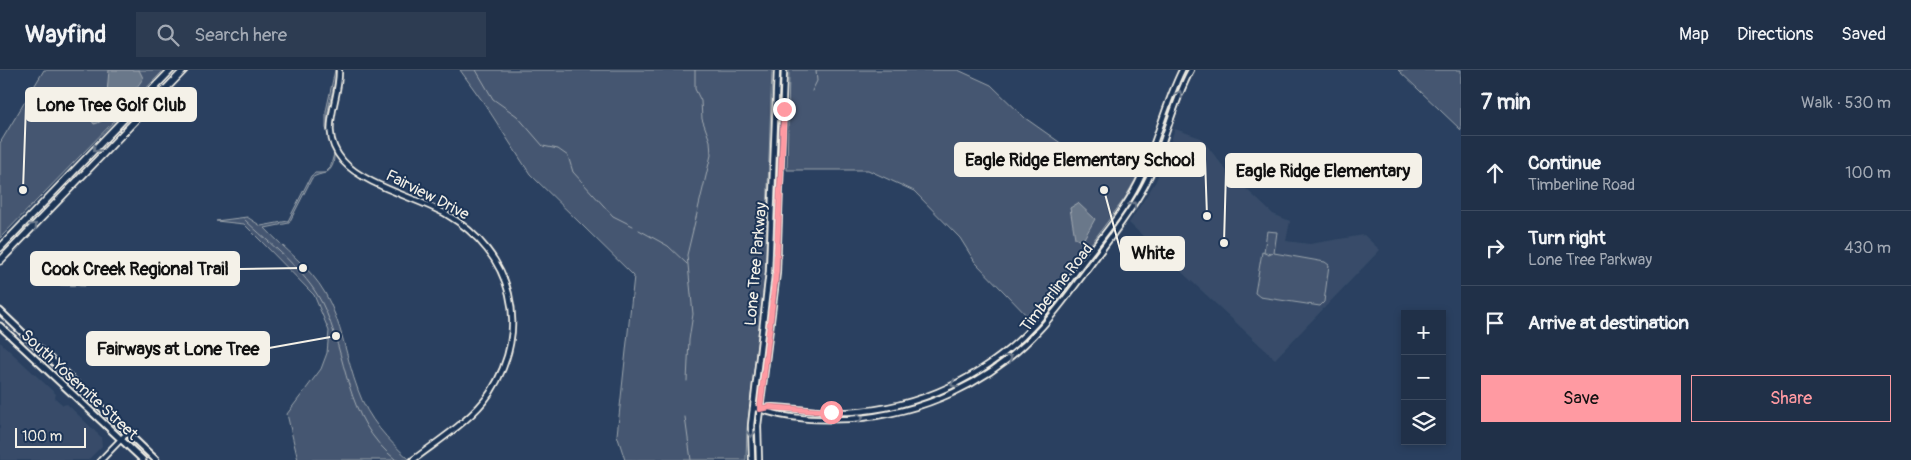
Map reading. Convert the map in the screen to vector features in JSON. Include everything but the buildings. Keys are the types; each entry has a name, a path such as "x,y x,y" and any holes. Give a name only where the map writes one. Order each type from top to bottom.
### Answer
{"main road":[{"path":"0,248 171,70"},
{"path":"0,261 184,70"},
{"path":"0,243 23,219 33,214"},
{"name":"South Yosemite Street","path":"0,311 156,460"},
{"name":"South Yosemite Street","path":"0,326 143,460"}],"street":[{"name":"Fairview Drive","path":"339,70 330,119 330,132 342,160 357,173 445,214 467,227 481,240 492,255 509,293 512,329 509,350 505,364 489,394 476,409 413,460"},
{"name":"Lone Tree Parkway","path":"752,460 753,408 769,272 777,70"},
{"name":"Lone Tree Parkway","path":"759,460 760,409 776,273 784,70"},
{"name":"Timberline Road","path":"760,409 770,407 846,412 893,406 938,392 955,384 1003,353 1035,324 1052,304 1130,197 1142,174 1172,91 1182,70"},
{"name":"Timberline Road","path":"753,408 772,413 815,419 860,418 894,413 941,398 959,390 988,374 1013,355 1055,312 1143,190 1155,163 1171,112 1191,70"},
{"path":"101,460 128,432"}],"shaded area":[{"path":"44,70 164,70 0,238 0,143"},
{"path":"109,70 139,70 143,78 121,105 106,118 94,124 87,114 107,93"},
{"path":"335,70 336,75 328,115 334,154 326,128 326,111"},
{"path":"460,70 772,70 765,276 747,429 746,460 625,460 617,435 634,276 530,174"},
{"path":"789,70 958,70 991,85 1025,118 1062,144 1089,158 1138,175 1125,198 1033,322 975,262 960,238 914,191 868,170 787,170"},
{"path":"1398,70 1461,70 1461,130"},
{"path":"1175,129 1201,138 1226,170 1273,214 1290,221 1286,241 1310,244 1364,235 1380,250 1275,359 1129,223 1156,181"},
{"path":"334,154 333,164 331,168 325,173 330,168"},
{"path":"315,173 325,173 312,178 289,223 265,228 305,267 325,293 336,316 362,401 379,428 410,460 298,460 287,414 321,369 327,353 329,331 314,295 244,224 216,221 247,217 261,226 288,221 311,176"},
{"path":"1078,203 1095,219 1082,242 1075,238 1070,208"},
{"path":"1267,231 1277,232 1274,253 1325,262 1329,265 1324,302 1320,306 1260,297 1255,293 1262,252 1269,255 1273,253 1264,252"},
{"path":"61,273 86,274 85,286 60,285"},
{"path":"0,342 56,394 55,398 63,405 67,404 101,437 102,446 88,460 0,460"}],"waterway":[{"path":"476,70 493,99 517,116 543,146 558,149 568,156 573,172 613,216 633,226"},
{"path":"687,381 689,340 693,314 687,255 711,155 710,141 702,119 701,101 695,89 695,70"},
{"path":"812,91 817,81 816,70"},
{"path":"128,97 131,101"},
{"path":"244,219 287,258 315,291 331,324 356,406 366,425 379,443 396,460"},
{"path":"639,230 668,246 687,264"},
{"path":"685,417 691,460"}],"place":[{"name":"Lone Tree Golf Club","path":"23,190"},
{"name":"White","path":"1104,190"},
{"name":"Eagle Ridge Elementary School","path":"1207,216"},
{"name":"Eagle Ridge Elementary","path":"1224,243"},
{"name":"Cook Creek Regional Trail","path":"303,268"},
{"name":"Fairways at Lone Tree","path":"336,336"}],"route":[{"path":"784,109 776,273 760,409 770,407 831,412"}]}
